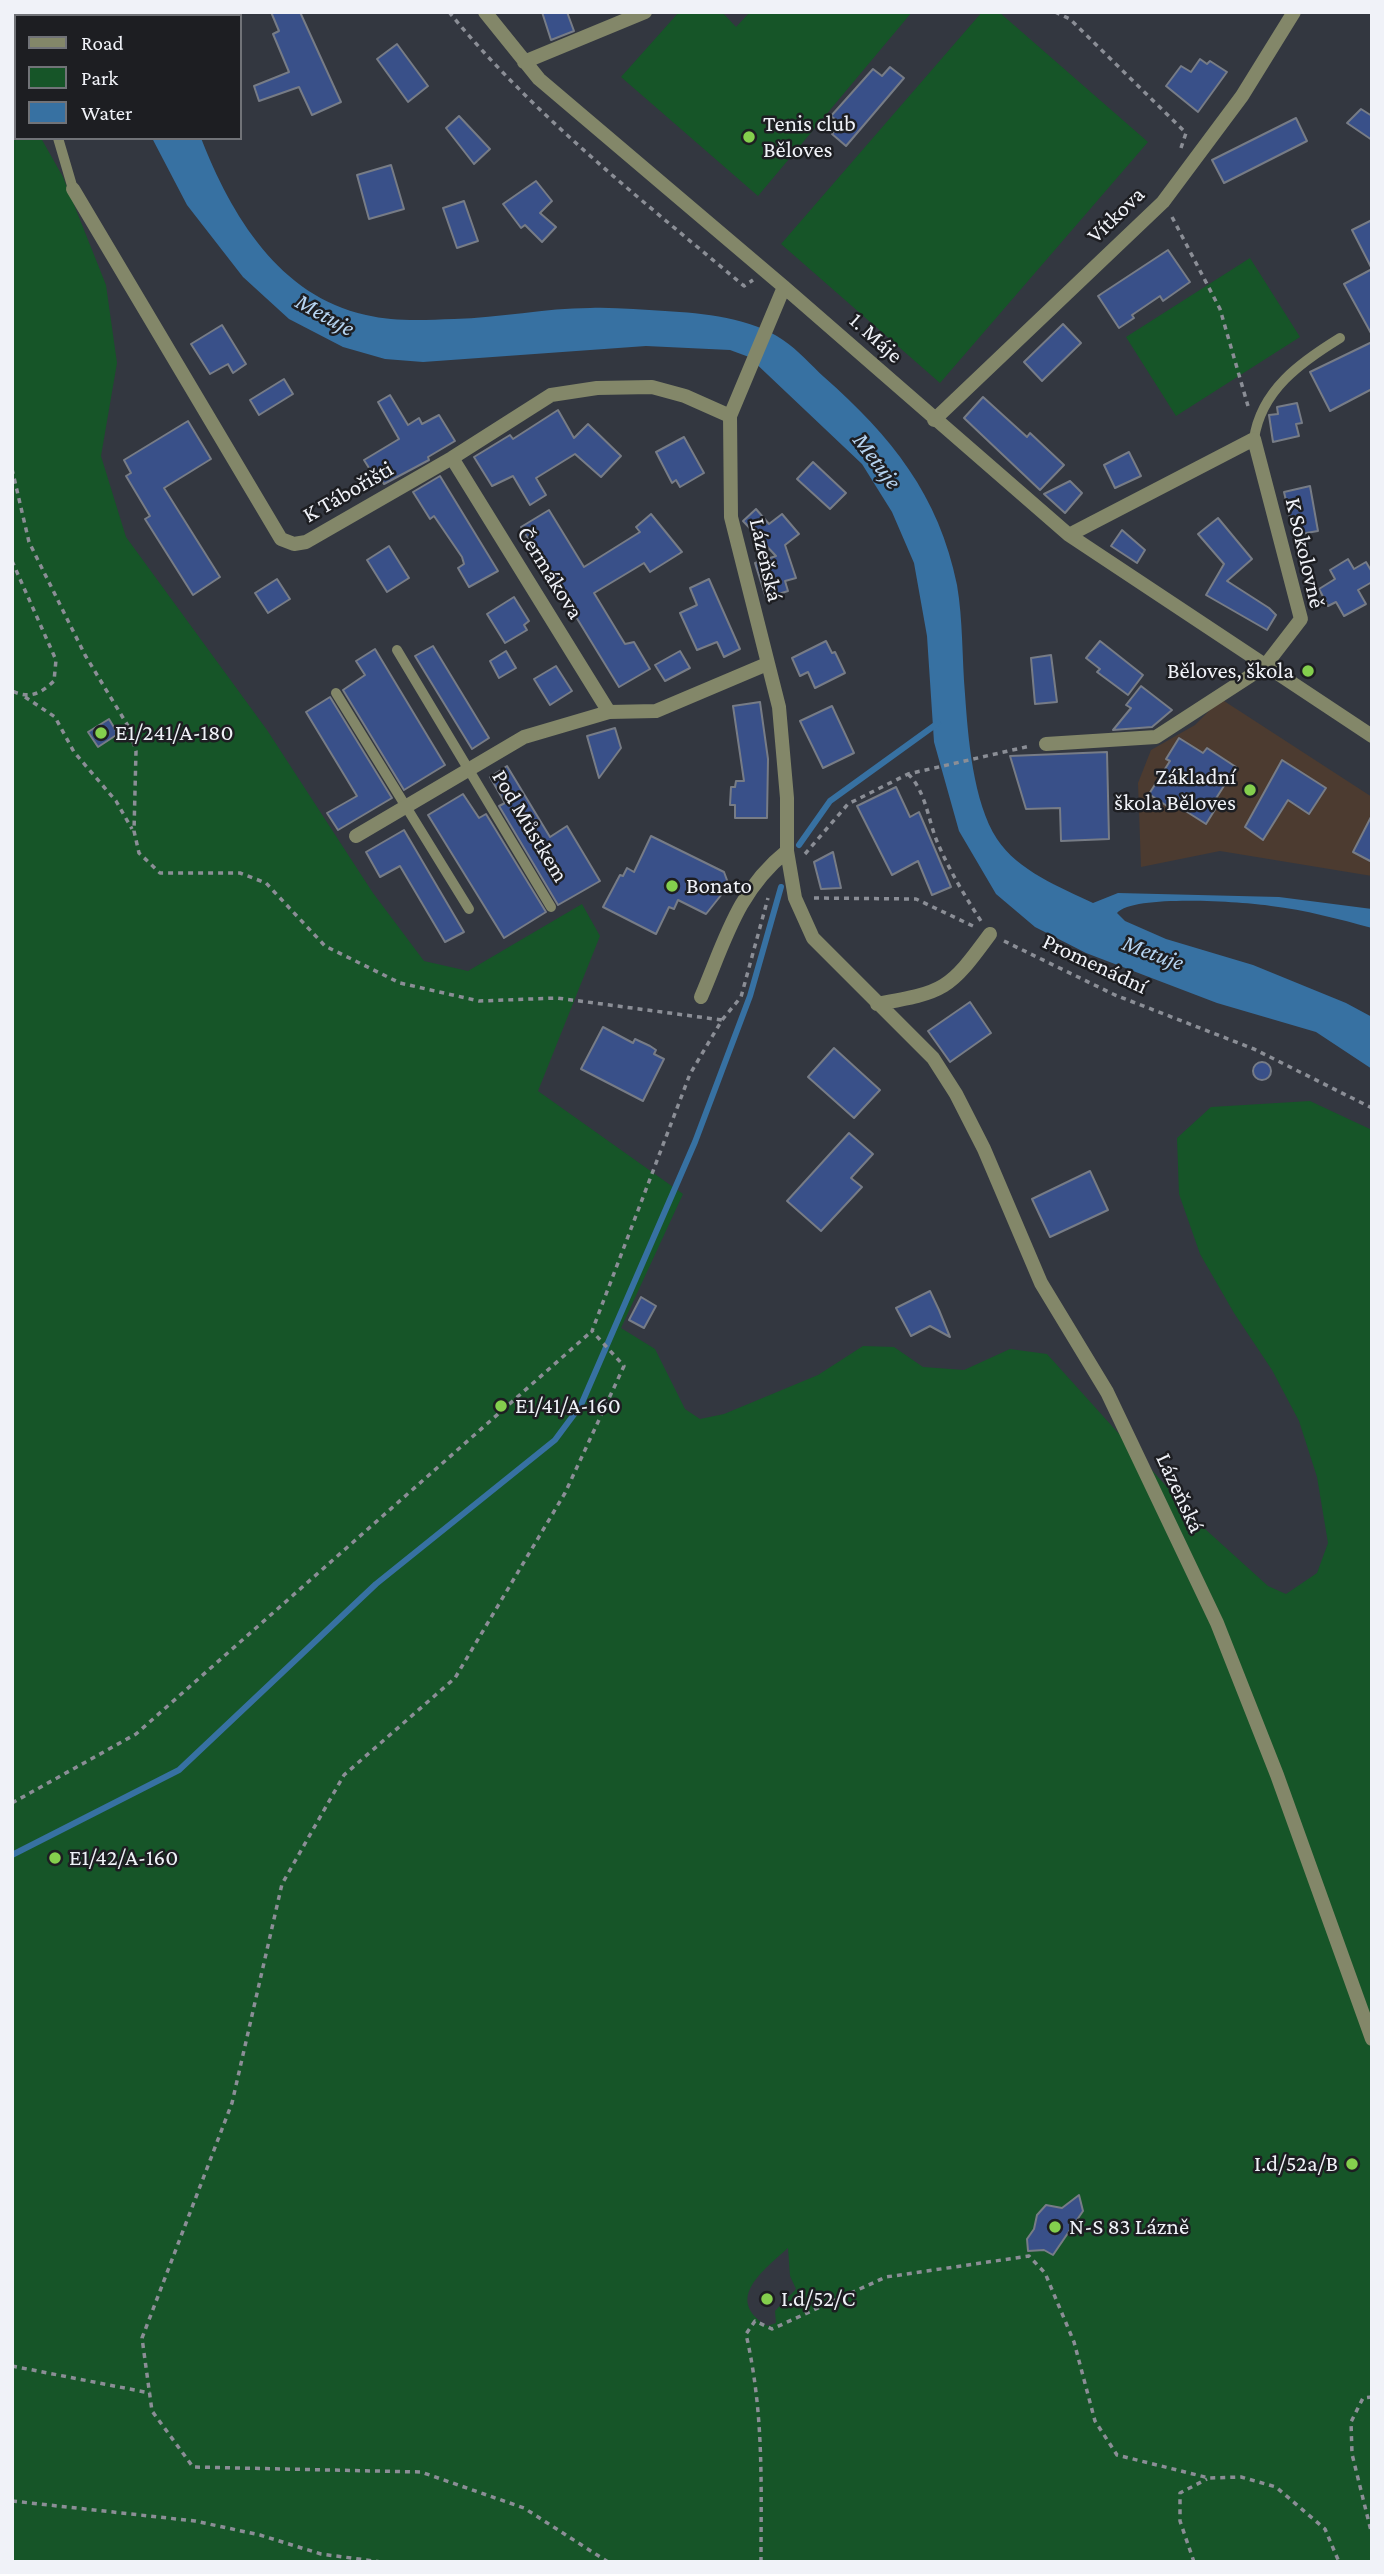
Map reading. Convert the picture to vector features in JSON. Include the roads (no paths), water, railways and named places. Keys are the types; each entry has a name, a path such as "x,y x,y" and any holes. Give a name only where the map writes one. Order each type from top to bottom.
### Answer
{"street":[{"name":"1. Máje","path":"485,12 539,79 766,271 1069,535 1264,667 1372,736"},
{"path":"524,62 645,12"},
{"name":"Vítkova","path":"934,419 1163,202 1242,96 1294,12"},
{"name":"K Tábořišti","path":"73,189 281,539 294,544 306,542 452,458 551,395 597,388 652,387 685,396 730,416"},
{"name":"Lázeňská","path":"784,287 730,416 731,517 779,707 787,798 787,852 795,898 813,938 933,1058 956,1094 1010,1207 1041,1283 1107,1392 1217,1623 1277,1775 1372,2039"},
{"path":"1069,535 1254,439"},
{"name":"K Sokolovně","path":"1254,439 1301,619 1264,667"},
{"name":"Čermákova","path":"452,458 609,712"},
{"name":"Pod Můstkem","path":"356,836 524,737 609,712 656,711 767,664"},
{"path":"1046,744 1156,737 1264,667"},
{"path":"701,998 741,902 762,871 787,852"},
{"path":"877,1004 933,993 948,984 965,968 990,934"}],"lane":[{"path":"59,140 73,189"},
{"path":"1254,439 1256,422 1270,393 1308,358 1340,338"},
{"name":"Pod Můstkem","path":"397,650 551,906"},
{"path":"337,693 469,909"}],"water":[{"name":"Metuje","path":"153,140 202,140 243,223 283,271 308,290 335,305 366,315 410,320 471,318 573,308 680,312 711,315 757,326 789,344 848,399 891,445 925,495 938,523 957,585 973,769 982,807 997,839 1016,860 1040,877 1093,903 1118,893 1279,897 1372,909 1372,928 1296,910 1238,903 1166,901 1127,907 1117,913 1125,921 1166,939 1253,965 1346,1003 1372,1017 1372,1069 1316,1032 1217,1003 1086,953 1035,927 996,894 959,831 934,742 927,636 914,563 892,512 862,464 749,357 730,350 646,346 423,362 385,359 343,347 289,319 243,277 187,205"}],"waterway":[{"path":"799,845 830,801 938,723"},
{"path":"12,1855 179,1770 376,1584 555,1440 581,1405 695,1142 750,996 781,887"}],"place":[{"name":"Tenis club Běloves","path":"749,137"},
{"name":"Běloves, škola","path":"1308,671"},
{"name":"E1/241/A-180","path":"101,733"},
{"name":"Základní škola Běloves","path":"1250,790"},
{"name":"Bonato","path":"672,886"},
{"name":"E1/41/A-160","path":"501,1406"},
{"name":"E1/42/A-160","path":"55,1858"},
{"name":"I.d/52a/B","path":"1352,2164"},
{"name":"N-S 83 Lázně","path":"1055,2227"},
{"name":"I.d/52/C","path":"767,2299"}]}
